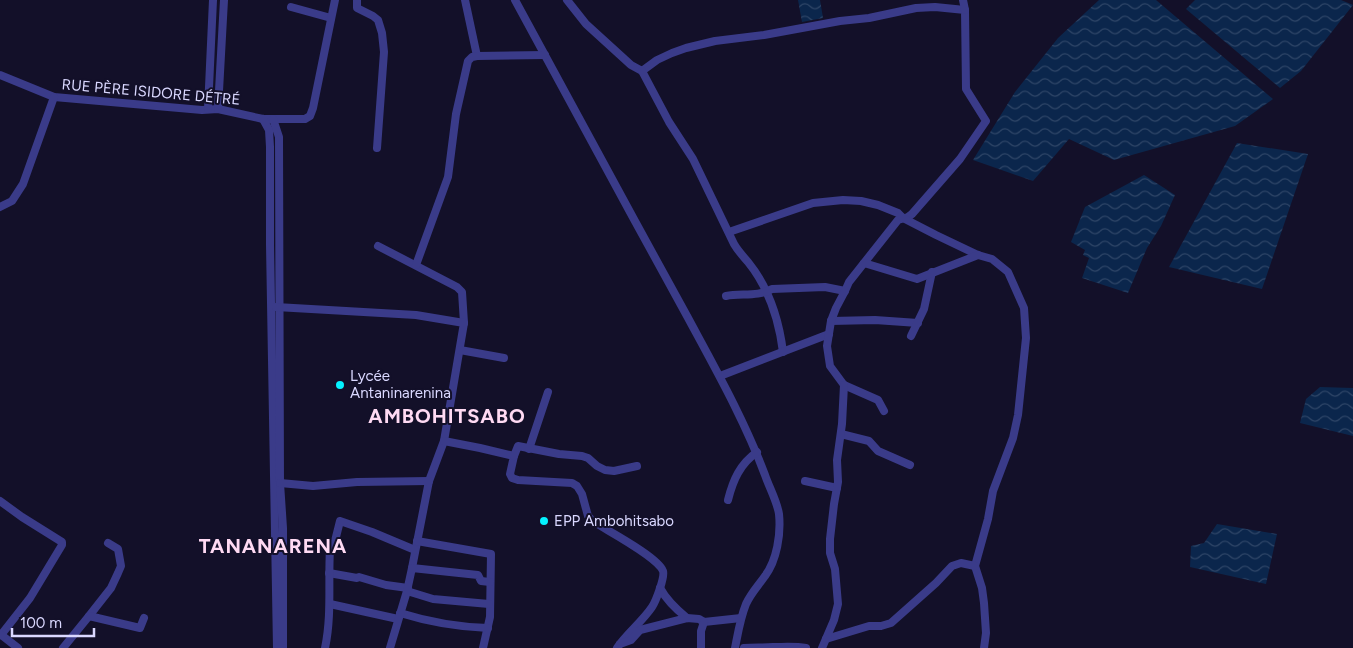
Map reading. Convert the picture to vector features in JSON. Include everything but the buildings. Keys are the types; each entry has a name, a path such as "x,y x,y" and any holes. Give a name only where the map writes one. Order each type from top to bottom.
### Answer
{"street":[{"path":"208,109 213,0"},
{"path":"218,109 224,0"},
{"path":"291,7 331,18 334,0"},
{"path":"357,0 357,8 378,20 382,33 384,52 376,148"},
{"path":"465,0 477,56"},
{"path":"515,0 720,376 756,452 779,514 777,547 771,565 765,576 755,587 741,618 735,648"},
{"path":"567,0 586,24 631,65 642,71 669,122 693,159 734,244 740,254 747,260 766,292 778,320 783,352"},
{"path":"884,411 878,400 844,385 830,366 827,346 831,320 846,291 848,282 898,220 912,214 960,160 986,121 966,89 965,10 963,0"},
{"path":"642,71 657,60 672,53 715,41 869,18 916,8 935,7 965,10"},
{"name":"RUE PÈRE ISIDORE DÉTRÉ","path":"0,75 54,97 218,109 263,119 305,120 310,116 313,108 331,18"},
{"path":"416,265 448,177 456,114 468,61 472,57 477,56 545,55"},
{"path":"0,208 12,202 23,184 54,97"},
{"path":"263,119 269,130 270,245 275,306 278,480 283,528 280,574 280,639 277,648"},
{"path":"273,119 279,136 280,245 275,306"},
{"path":"729,232 813,203 851,200 869,203 893,211 903,218 978,255 992,259 1008,272 1024,308 1026,338 1018,416 1013,438 993,491 988,519 975,566 982,588 984,603 986,633 984,648"},
{"path":"270,245 280,245"},
{"path":"378,246 457,287 462,292 464,323 444,441 429,481 407,590 390,648"},
{"path":"864,263 917,279 978,255"},
{"path":"911,336 924,309 932,272"},
{"path":"726,296 766,292 772,289 824,288 846,291"},
{"path":"275,306 416,314 464,323"},
{"path":"831,320 875,320 918,323"},
{"path":"720,376 829,334"},
{"path":"460,350 504,358"},
{"path":"822,648 838,604 835,568 830,553 838,482 836,460 841,434 844,385"},
{"path":"529,448 548,392"},
{"path":"841,434 869,441 878,451 910,464"},
{"path":"444,441 514,456"},
{"path":"618,646 652,607 664,574 658,564 646,554 594,522 588,516 586,506 577,486 572,483 518,480 512,478 510,474 518,446 559,454 582,456 605,470 620,470 636,466"},
{"path":"728,500 732,483 742,465 747,458 756,452"},
{"path":"278,480 313,486 357,482 429,481"},
{"path":"804,480 837,488"},
{"path":"0,501 62,542 30,598 1,635 18,648"},
{"path":"325,648 330,604 328,573 331,546 334,545 340,521 415,550"},
{"path":"417,541 491,554 490,617 483,648"},
{"path":"63,648 111,588 121,566 118,549 108,543"},
{"path":"826,639 869,626 881,626 891,623 952,566 961,563 975,566"},
{"path":"412,568 478,575 481,582 490,582"},
{"path":"328,573 360,577 433,599 489,604"},
{"path":"660,588 676,609 688,618"},
{"path":"330,604 433,623 488,628"},
{"path":"90,616 140,628 144,618"},
{"path":"618,646 631,640 640,630 688,618 699,619 704,622 741,618"},
{"path":"701,648 704,622"},
{"path":"280,639 283,648"},
{"path":"744,648 757,646 771,648 795,646 806,648"}],"water":[{"path":"798,0 820,0 823,18 802,22"},
{"path":"1099,0 1156,0 1273,99 1235,126 1114,160 1069,139 1033,181 973,160 1015,92 1058,38"},
{"path":"1195,0 1341,0 1353,5 1301,71 1280,88 1186,9"},
{"path":"1237,143 1308,154 1262,289 1169,267"},
{"path":"1144,175 1175,195 1161,226 1147,248 1128,293 1082,278 1089,258 1083,255 1085,250 1071,242 1085,207"},
{"path":"1320,387 1353,388 1353,436 1300,423 1306,399"},
{"path":"1217,524 1277,534 1266,584 1190,567 1191,546 1204,543"}],"place":[{"name":"Lycée Antaninarenina","path":"340,385"},
{"name":"EPP Ambohitsabo","path":"544,521"}],"district":[{"name":"AMBOHITSABO","path":"447,416"},
{"name":"TANANARENA","path":"273,546"}]}
